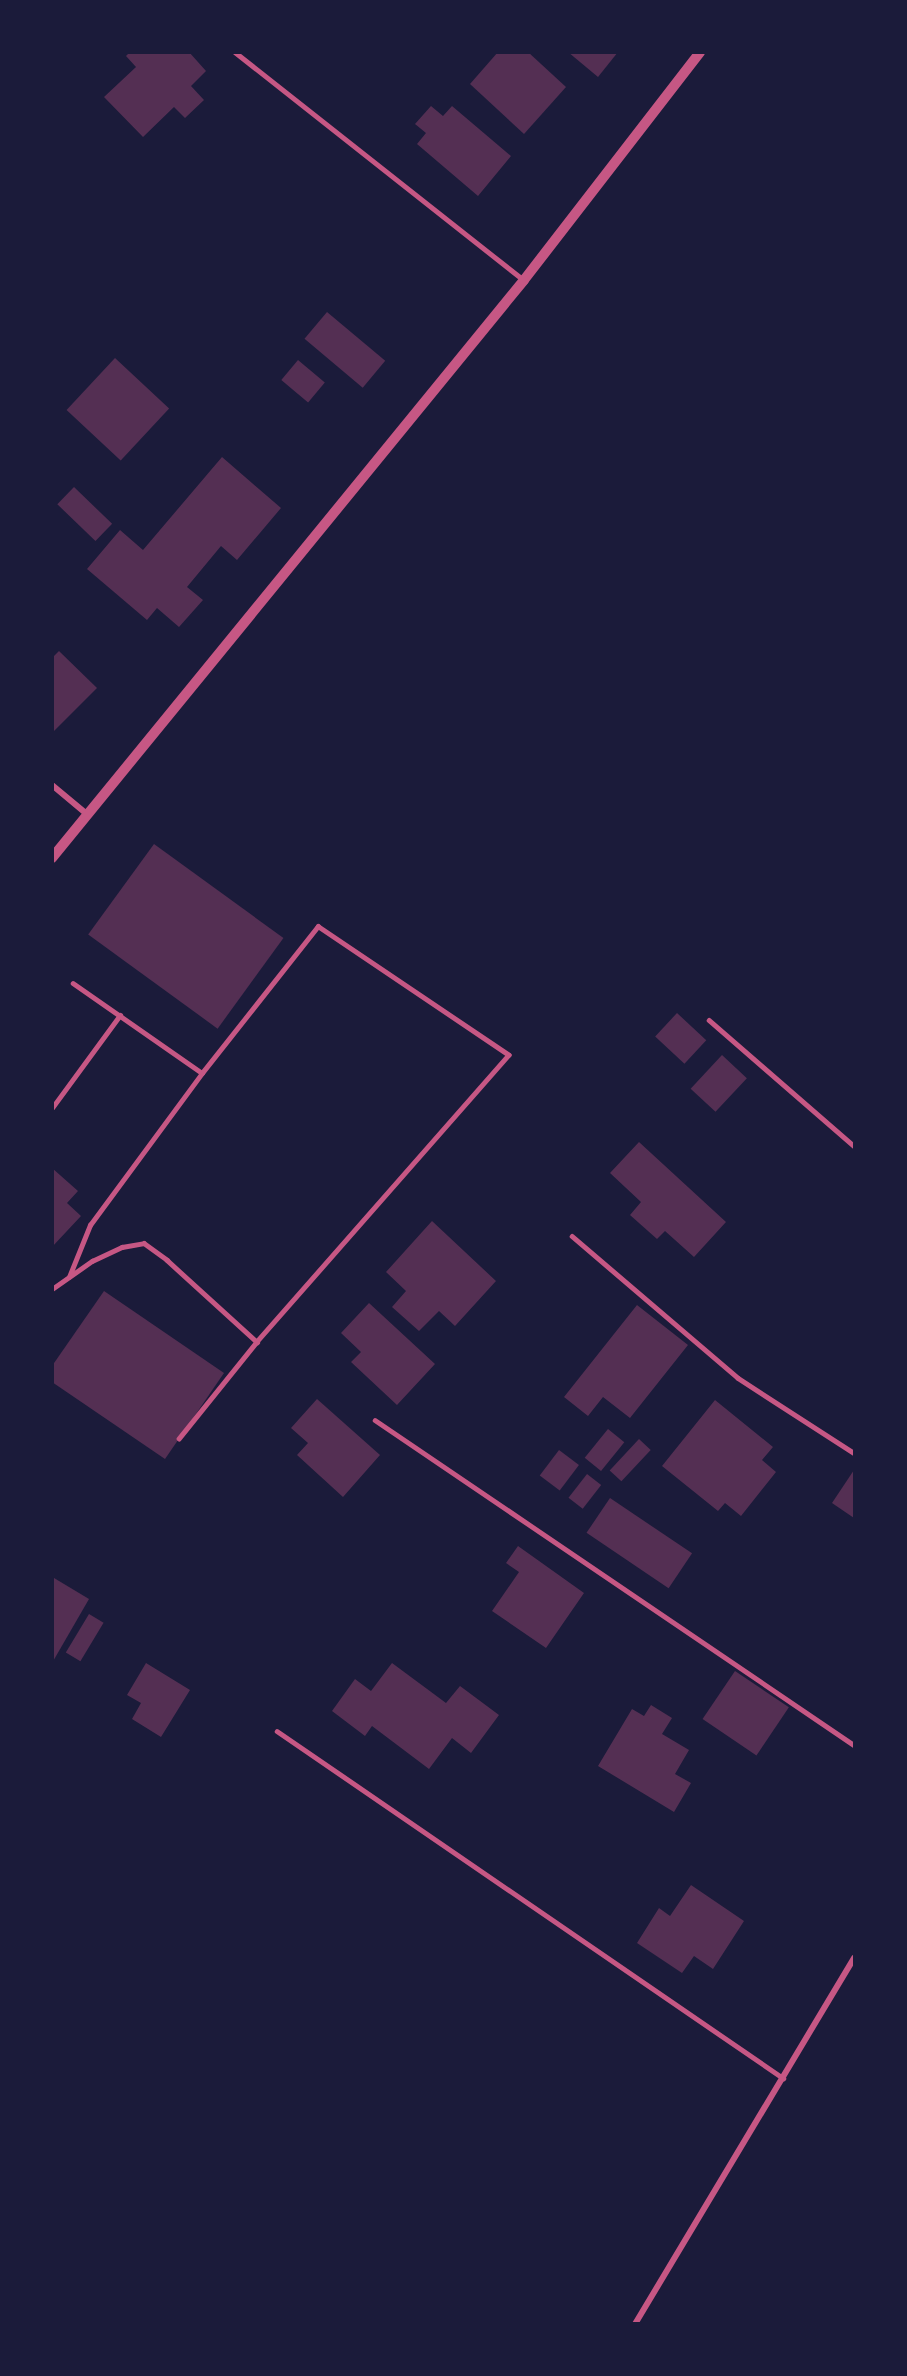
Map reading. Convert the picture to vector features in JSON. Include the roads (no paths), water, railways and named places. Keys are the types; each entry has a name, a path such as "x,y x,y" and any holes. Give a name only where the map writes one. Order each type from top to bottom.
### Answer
{"street":[{"path":"52,858 524,280 700,52"},
{"path":"52,785 88,815"},
{"path":"635,2324 855,1958"}],"lane":[{"path":"235,52 524,280"},
{"path":"69,1277 90,1225 202,1073 318,926 509,1055 257,1342 179,1438"},
{"path":"73,983 202,1073"},
{"path":"52,1108 120,1015"},
{"path":"709,1020 855,1146"},
{"path":"572,1236 738,1378 855,1453"},
{"path":"52,1289 92,1261 122,1247 144,1243 167,1260 257,1342"},
{"path":"375,1420 855,1745"},
{"path":"277,1731 783,2078"}]}
